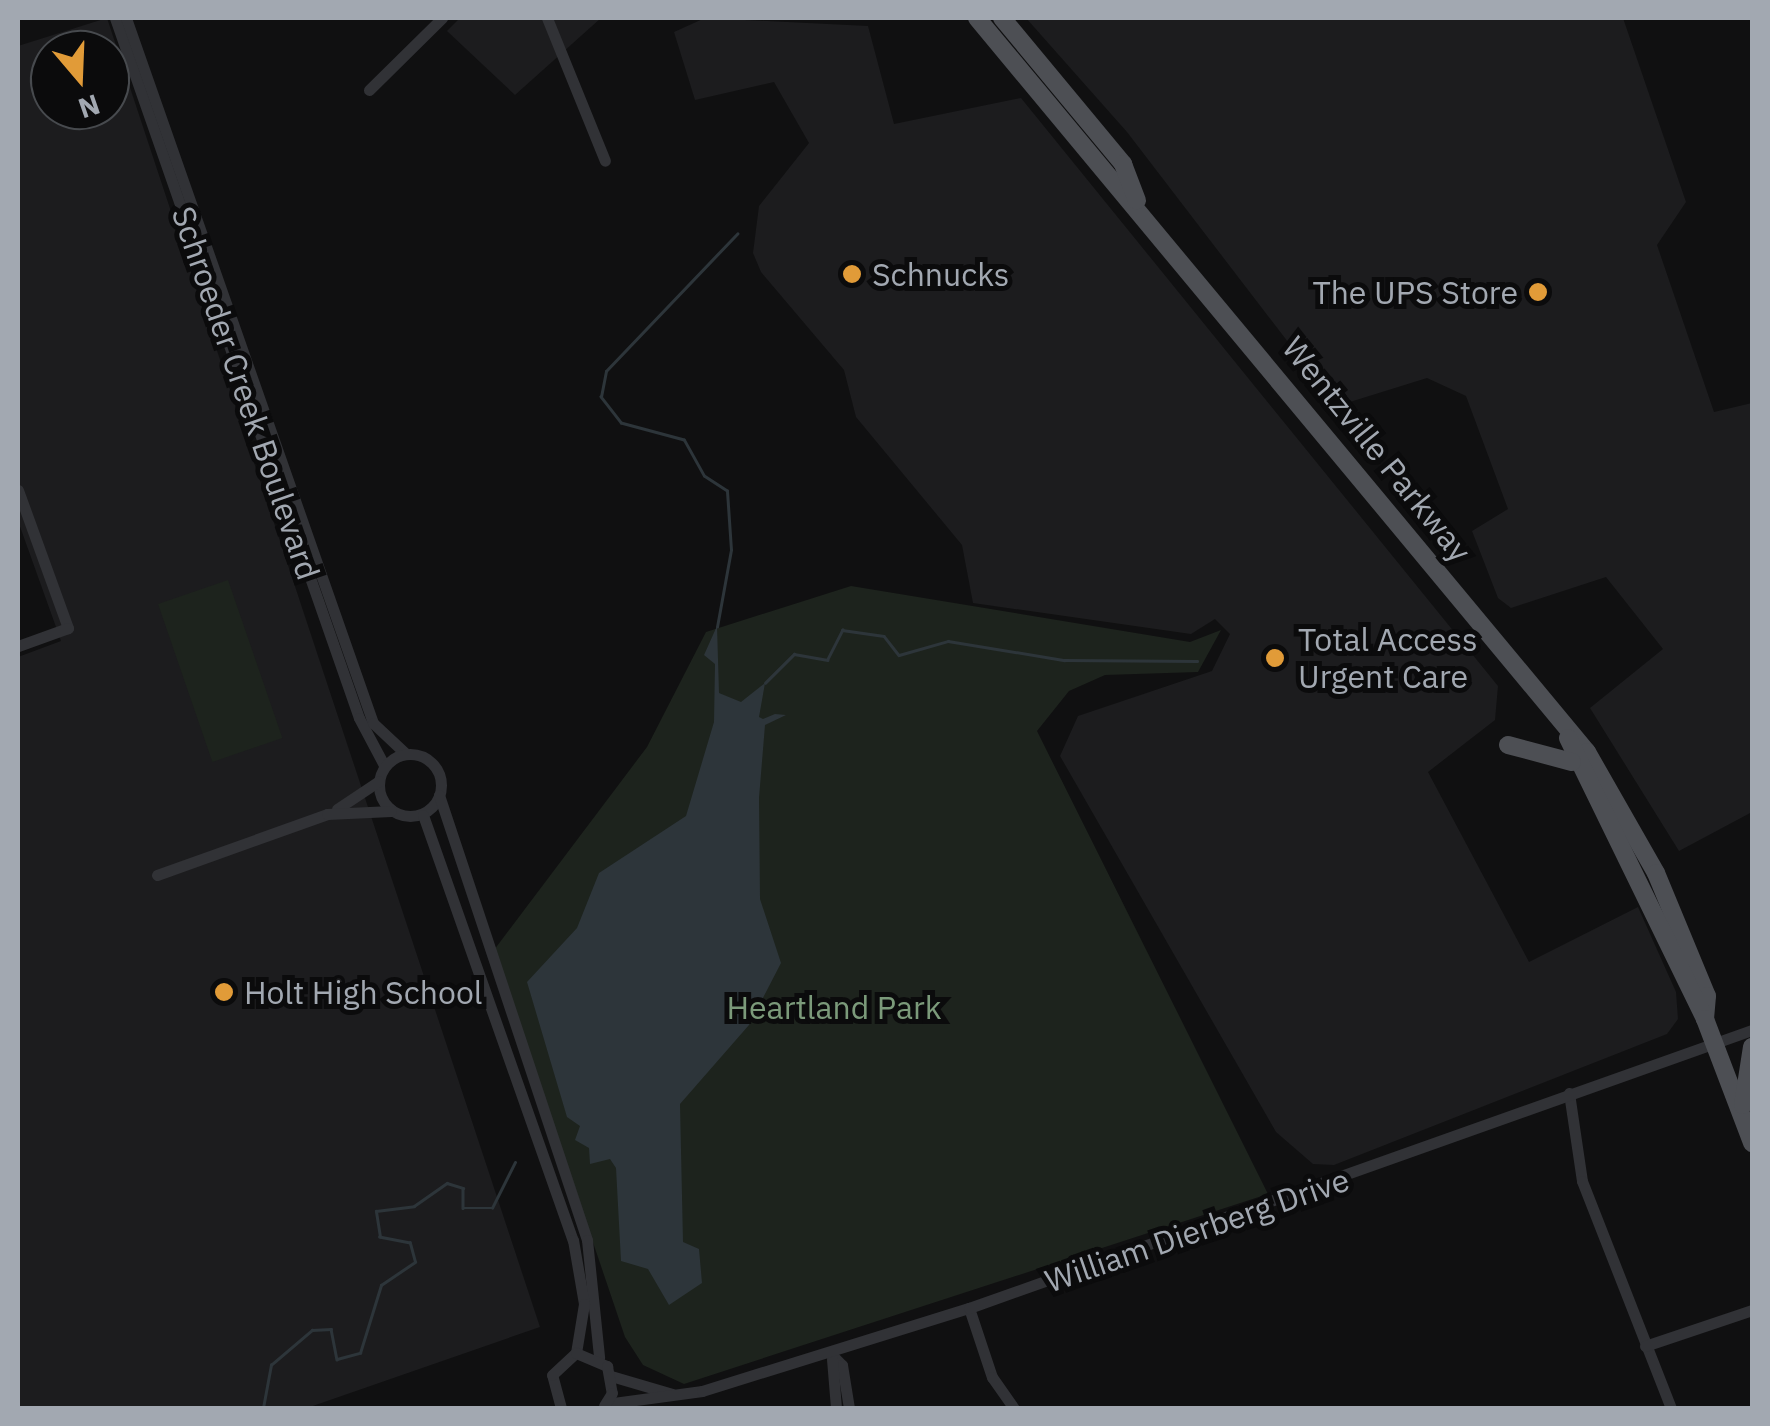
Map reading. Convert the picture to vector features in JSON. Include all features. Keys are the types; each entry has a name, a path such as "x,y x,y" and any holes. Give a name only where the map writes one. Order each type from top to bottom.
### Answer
{"main road":[{"name":"Wentzville Parkway","path":"977,18 1097,169 1137,200 1568,738 1587,752 1656,874 1706,996 1706,1020"},
{"name":"Wentzville Parkway","path":"1002,18 1123,164 1137,200"},
{"name":"Wentzville Parkway","path":"1568,738 1572,762 1706,1020 1752,1142"},
{"path":"1508,745 1572,762"},
{"path":"1742,1115 1752,1047"}],"street":[{"name":"Schroeder Creek Boulevard","path":"115,18 358,718 384,765"},
{"name":"Schroeder Creek Boulevard","path":"126,18 374,723 405,753"},
{"path":"369,90 442,18"},
{"path":"547,18 605,161"},
{"path":"18,490 68,628 18,646"},
{"path":"157,876 327,814 378,782 384,765 405,753 436,768 439,795 587,1240 599,1357 611,1376 672,1394"},
{"path":"378,782 391,811"},
{"path":"423,814 439,795"},
{"path":"327,814 423,814"},
{"path":"423,814 573,1240 584,1304 576,1353 552,1375 560,1408"},
{"name":"William Dierberg Drive","path":"604,1406 831,1356 1752,1030"},
{"path":"1569,1093 1582,1181 1671,1408"},
{"path":"970,1308 992,1377 1014,1408"},
{"path":"1645,1346 1752,1310"},
{"path":"576,1353 599,1357"},
{"path":"831,1356 836,1408"},
{"path":"831,1356 842,1365 849,1408"},
{"path":"604,1406 611,1376"}],"shaded area":[{"name":"Holt High School","path":"107,18 111,30 69,30"},
{"path":"460,18 601,18 515,95 447,31"},
{"path":"705,18 868,26 894,124 1021,98 1498,686 1495,720 1428,772 1529,962 1638,907 1676,992 1678,1019 1667,1034 1334,1165 1313,1164 1276,1132 1060,756 1078,716 1212,671 1230,634 1215,619 1191,634 973,603 962,545 856,417 844,370 761,272 753,253 759,206 809,143 774,82 695,100 674,32"},
{"path":"1026,18 1623,18 1686,202 1657,245 1714,412 1752,403 1752,812 1679,851 1590,708 1663,649 1606,577 1511,608 1498,598 1472,531 1508,509 1466,396 1427,378 1337,406 1127,132"},
{"name":"Holt High School","path":"30,42 30,130 130,130 130,88 540,1327 307,1408 18,1408 18,657 61,641 18,521 18,46"},
{"path":"717,626 719,693 741,702 765,683 759,717 786,715 765,725 759,798 760,899 781,963 749,1025 680,1104 683,1242 699,1249 702,1283 669,1305 648,1269 621,1261 616,1168 610,1159 590,1164 589,1148 575,1140 580,1126 567,1117 527,982 577,928 599,873 686,816 714,722 715,664 704,655"}],"green space":[{"path":"228,580 282,738 212,762 158,604"},
{"name":"Heartland Park","path":"851,586 1190,642 1221,630 1198,672 1105,675 1069,691 1037,731 1268,1194 684,1384 643,1365 625,1337 494,950 647,747 706,632"}],"waterway":[{"path":"717,627 731,550 727,491 704,476 684,440 621,423 601,397 606,371 737,234"},
{"path":"765,683 794,654 827,660 842,630 884,636 899,655 948,641 1064,660 1197,661"},
{"path":"263,1408 271,1365 312,1330 331,1329 337,1359 360,1353 381,1285 415,1262 410,1243 380,1237 376,1211 414,1206 447,1183 463,1188 463,1208 492,1208 515,1162"}],"place":[{"name":"Schnucks","path":"852,274"},
{"name":"The UPS Store","path":"1538,292"},
{"name":"Total Access Urgent Care","path":"1275,658"},
{"name":"Holt High School","path":"224,992"}]}
